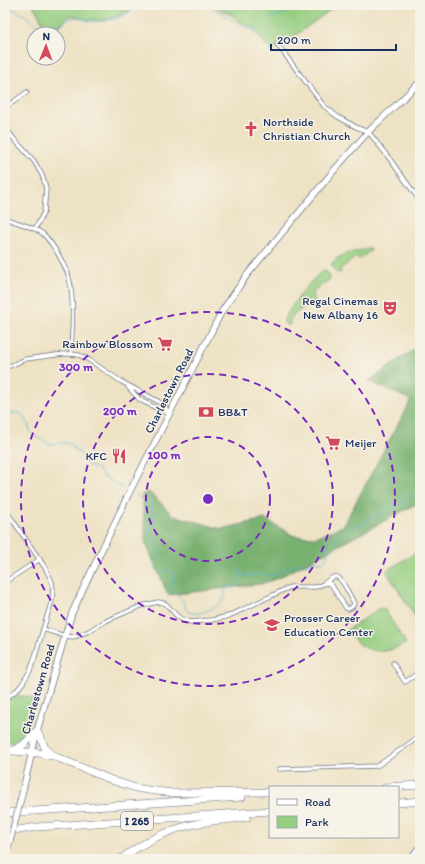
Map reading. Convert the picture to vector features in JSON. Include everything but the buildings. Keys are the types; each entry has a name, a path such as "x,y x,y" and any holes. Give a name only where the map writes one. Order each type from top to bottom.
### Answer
{"highway":[{"path":"7,751 20,748 37,731 45,748 56,757"},
{"path":"7,751 39,753 56,757 114,781 148,790 173,793 269,792"},
{"path":"399,786 420,785"},
{"name":"I 265","path":"5,813 269,795"},
{"path":"399,803 420,801"},
{"path":"121,859 136,848 158,836 182,827 269,813"},
{"name":"I 265","path":"5,830 269,813"}],"main road":[{"name":"Charlestown Road","path":"5,856 22,798 37,731 72,613 88,576 130,491 222,311 247,275 336,168 368,132 420,82"}],"street":[{"path":"277,44 324,106 338,117 368,132 420,201"},
{"path":"5,108 27,92"},
{"path":"5,127 34,161 45,184 44,212 34,229"},
{"path":"5,218 34,229 44,235 60,258 68,274 72,304 71,354"},
{"path":"5,368 26,359 64,354 79,355 89,360 124,384 163,404 170,414"},
{"path":"124,384 140,400 170,414"},
{"path":"5,510 50,575 53,588 52,601 32,664 26,678 17,690 5,699"},
{"path":"5,582 40,559"},
{"path":"43,629 65,636 74,637 84,634 108,620 154,602 164,603 183,620 191,622 212,620 234,614 290,587 316,587 333,577 339,578 354,601 354,606 348,609 346,608 331,584 323,584"},
{"path":"393,663 405,682 420,672"},
{"path":"279,769 377,766 420,736"},
{"path":"409,859 420,845"}],"green space":[{"path":"33,5 139,5 117,16 103,20 86,20 75,16 70,16 58,26 43,23"},
{"path":"211,5 337,5 271,51 252,28"},
{"path":"369,248 371,249 370,251 359,259 356,257 340,269 340,273 336,272 333,268 332,263 336,259 349,253"},
{"path":"324,271 328,273 330,279 313,292 312,295 316,303 315,304 313,301 293,315 289,322 291,324 286,325 284,319 297,300 308,285"},
{"path":"420,345 420,505 418,503 278,578 261,584 168,595 146,544 142,495 149,492 173,515 221,529 265,519 294,536 316,537 343,526 411,400 369,381"},
{"path":"420,550 420,624 386,571"},
{"path":"380,608 384,609 406,643 389,650 374,650 359,644 347,630"},
{"path":"5,693 33,698 29,728 17,742 5,741"}],"waterway":[{"path":"5,7 9,7 21,13 38,25 57,28 68,19 78,17 89,21 105,21 118,18 143,5"},
{"path":"208,5 244,27 255,30 258,29"},
{"path":"263,23 268,18 287,13 291,5"},
{"path":"5,410 11,413 20,413 28,424 31,433 38,438 50,444 67,443 71,445 76,451 81,453 90,467 97,468 103,476 123,488"},
{"path":"135,494 146,503 157,519 154,522 150,533 159,548 155,566 160,572 169,570 174,575 170,588 183,601 186,609 193,613 204,612 219,604 225,597 225,590 227,587 236,587 239,571 241,571 242,575 245,576 259,574 275,575 283,569 292,567 296,564 300,563 306,565 313,561 322,562 328,554 326,545 329,541 344,536 352,526 361,525 390,507 404,503 409,497 420,494"}],"place":[{"name":"Northside Christian Church","path":"251,129"},
{"name":"Regal Cinemas New Albany 16","path":"390,308"},
{"name":"Rainbow Blossom","path":"165,344"},
{"name":"BB&T","path":"206,412"},
{"name":"Meijer","path":"333,443"},
{"name":"KFC","path":"119,456"},
{"name":"Prosser Career Education Center","path":"272,625"}]}
